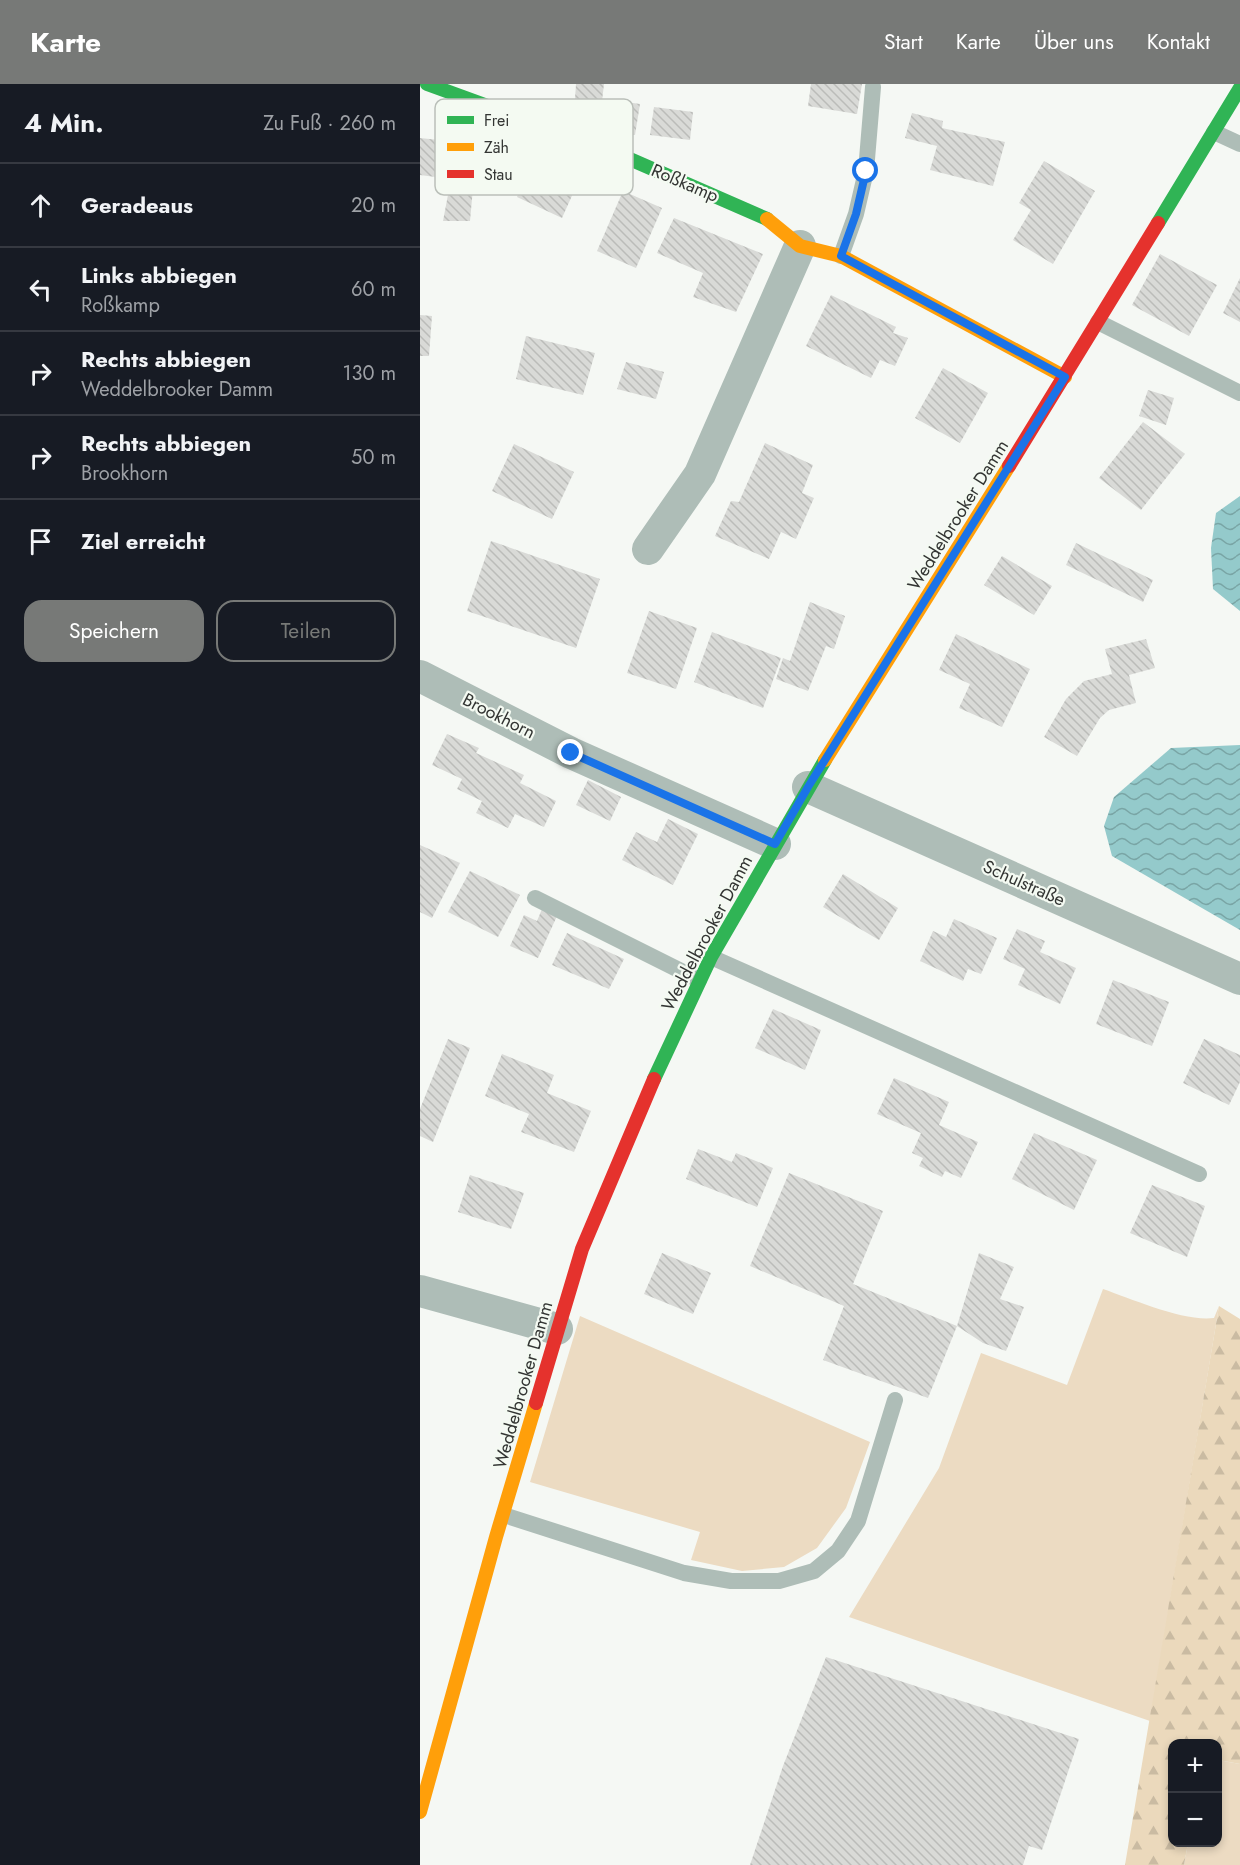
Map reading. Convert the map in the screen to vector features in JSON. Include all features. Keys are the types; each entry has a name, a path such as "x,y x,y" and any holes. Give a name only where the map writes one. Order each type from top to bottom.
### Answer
{"street":[{"name":"Roßkamp","path":"427,84 468,99"},
{"name":"Weddelbrooker Damm","path":"420,1812 496,1537 582,1250 639,1111 699,980 808,787 1065,377 1240,88"},
{"name":"Roßkamp","path":"633,160 769,220 800,246 841,256 1065,377"},
{"path":"648,549 699,474 800,246"},
{"name":"Brookhorn","path":"420,676 571,753 775,844"},
{"name":"Schulstraße","path":"808,787 1240,979"},
{"path":"420,1291 557,1329"}],"lane":[{"path":"841,256 856,214 866,171 873,87"},
{"path":"1214,132 1240,144"},
{"path":"1098,322 1240,393"},
{"path":"535,898 699,980"},
{"path":"711,957 1199,1174"},
{"path":"504,1515 684,1573 731,1581 779,1581 813,1571 838,1551 858,1521 895,1400"}],"shaded area":[{"path":"1103,1289 1188,1317 1214,1318 1219,1306 1150,1721 849,1617 939,1468 981,1353 1067,1385"},
{"path":"580,1316 870,1442 846,1508 817,1548 784,1567 742,1571 691,1560 700,1532 530,1482"},
{"path":"1222,1761 1240,1764 1240,1865 1184,1865 1187,1847 1222,1847"}],"green space":[{"path":"1219,1306 1240,1319 1240,1764 1222,1761 1222,1739 1168,1739 1168,1847 1187,1847 1184,1865 1125,1865"}],"water":[{"path":"1240,496 1240,611 1213,589 1211,548 1216,513"},
{"path":"1240,745 1240,930 1112,856 1104,826 1114,797 1171,748"}],"building":[{"path":"576,84 604,84 602,99 575,99"},
{"path":"811,84 862,84 857,114 808,106"},
{"path":"633,103 640,104 635,135 633,135"},
{"path":"654,107 693,112 690,140 650,135"},
{"path":"912,113 943,121 942,128 1005,142 993,186 930,170 937,146 905,138"},
{"path":"420,138 435,140 435,177 420,175"},
{"path":"1044,161 1095,191 1053,264 1013,240 1031,210 1019,203"},
{"path":"448,195 472,195 470,221 443,221"},
{"path":"518,195 572,195 562,218 517,197"},
{"path":"621,195 632,195 662,208 636,268 597,251"},
{"path":"674,218 763,254 736,312 693,297 703,273 657,253"},
{"path":"1160,254 1217,285 1189,336 1132,305"},
{"path":"1240,278 1240,322 1223,313"},
{"path":"831,295 896,327 893,333 908,338 895,366 880,360 871,378 806,346"},
{"path":"420,315 432,316 429,356 420,356"},
{"path":"526,336 595,353 583,395 516,379"},
{"path":"626,362 664,372 656,399 617,389"},
{"path":"943,368 988,393 960,443 915,418"},
{"path":"1148,390 1174,398 1166,425 1139,416"},
{"path":"1143,422 1185,454 1141,510 1099,478"},
{"path":"765,443 813,465 802,493 814,498 796,539 781,532 769,559 715,536 731,501 739,502"},
{"path":"514,444 574,472 552,519 492,491"},
{"path":"491,541 600,579 576,648 467,611"},
{"path":"1076,543 1153,580 1143,602 1066,565"},
{"path":"1002,556 1052,586 1034,615 984,585"},
{"path":"810,602 845,616 834,649 826,646 808,691 776,679 783,658 790,661"},
{"path":"649,611 697,628 676,689 627,673"},
{"path":"712,632 781,658 763,708 694,682"},
{"path":"956,634 1030,669 1002,727 959,708 970,684 939,670"},
{"path":"1146,639 1155,668 1129,675 1136,703 1109,710 1100,718 1077,756 1044,737 1066,699 1084,681 1112,674 1105,649"},
{"path":"447,734 479,748 476,753 524,775 520,783 556,801 544,827 515,814 508,828 476,813 482,801 457,789 462,779 432,765"},
{"path":"588,780 621,797 610,821 576,805"},
{"path":"668,819 698,834 673,885 622,860 636,832 657,842"},
{"path":"420,845 460,863 432,918 420,912"},
{"path":"470,871 520,895 498,937 448,912"},
{"path":"843,874 898,908 879,940 823,907"},
{"path":"542,909 557,916 538,958 510,946 524,915 537,921"},
{"path":"954,919 997,938 981,974 968,969 963,981 920,961 933,931 946,937"},
{"path":"1017,929 1045,941 1040,952 1076,968 1060,1004 1018,985 1025,969 1003,959"},
{"path":"567,933 624,959 609,989 552,965"},
{"path":"1113,980 1169,1002 1152,1046 1096,1024"},
{"path":"773,1009 821,1030 805,1070 755,1048"},
{"path":"448,1039 470,1048 433,1142 420,1136 420,1109"},
{"path":"1204,1039 1240,1055 1240,1082 1229,1105 1183,1083"},
{"path":"502,1054 554,1075 547,1093 591,1111 574,1152 521,1132 529,1114 485,1096"},
{"path":"894,1078 949,1102 939,1125 978,1142 961,1178 945,1171 942,1177 919,1166 923,1158 912,1153 921,1133 877,1114"},
{"path":"1034,1133 1097,1160 1074,1210 1012,1179"},
{"path":"698,1149 732,1162 736,1153 773,1168 757,1207 686,1179"},
{"path":"789,1173 883,1211 853,1284 957,1326 928,1398 823,1360 844,1306 750,1266"},
{"path":"470,1175 524,1193 511,1229 458,1212"},
{"path":"1152,1185 1205,1206 1187,1257 1130,1233"},
{"path":"662,1253 711,1273 693,1314 644,1294"},
{"path":"979,1253 1014,1267 1000,1299 1024,1307 1006,1351 983,1343 957,1326"},
{"path":"826,1657 1079,1739 1042,1850 1029,1846 1023,1865 750,1865 783,1766"}],"traffic: fast":[{"path":"427,84 468,99"},
{"path":"1158,223 1240,88"},
{"path":"633,160 767,219"},
{"path":"654,1079 711,957 825,760"}],"traffic: slow":[{"path":"767,219 800,246 841,256 1065,377"},
{"path":"825,760 1009,466"},
{"path":"420,1812 496,1537 536,1403"}],"traffic: jam":[{"path":"1009,466 1158,223"},
{"path":"536,1403 582,1249 654,1079"}],"route":[{"path":"571,753 775,844 808,787 1065,377 841,256 856,214 866,171"}]}
